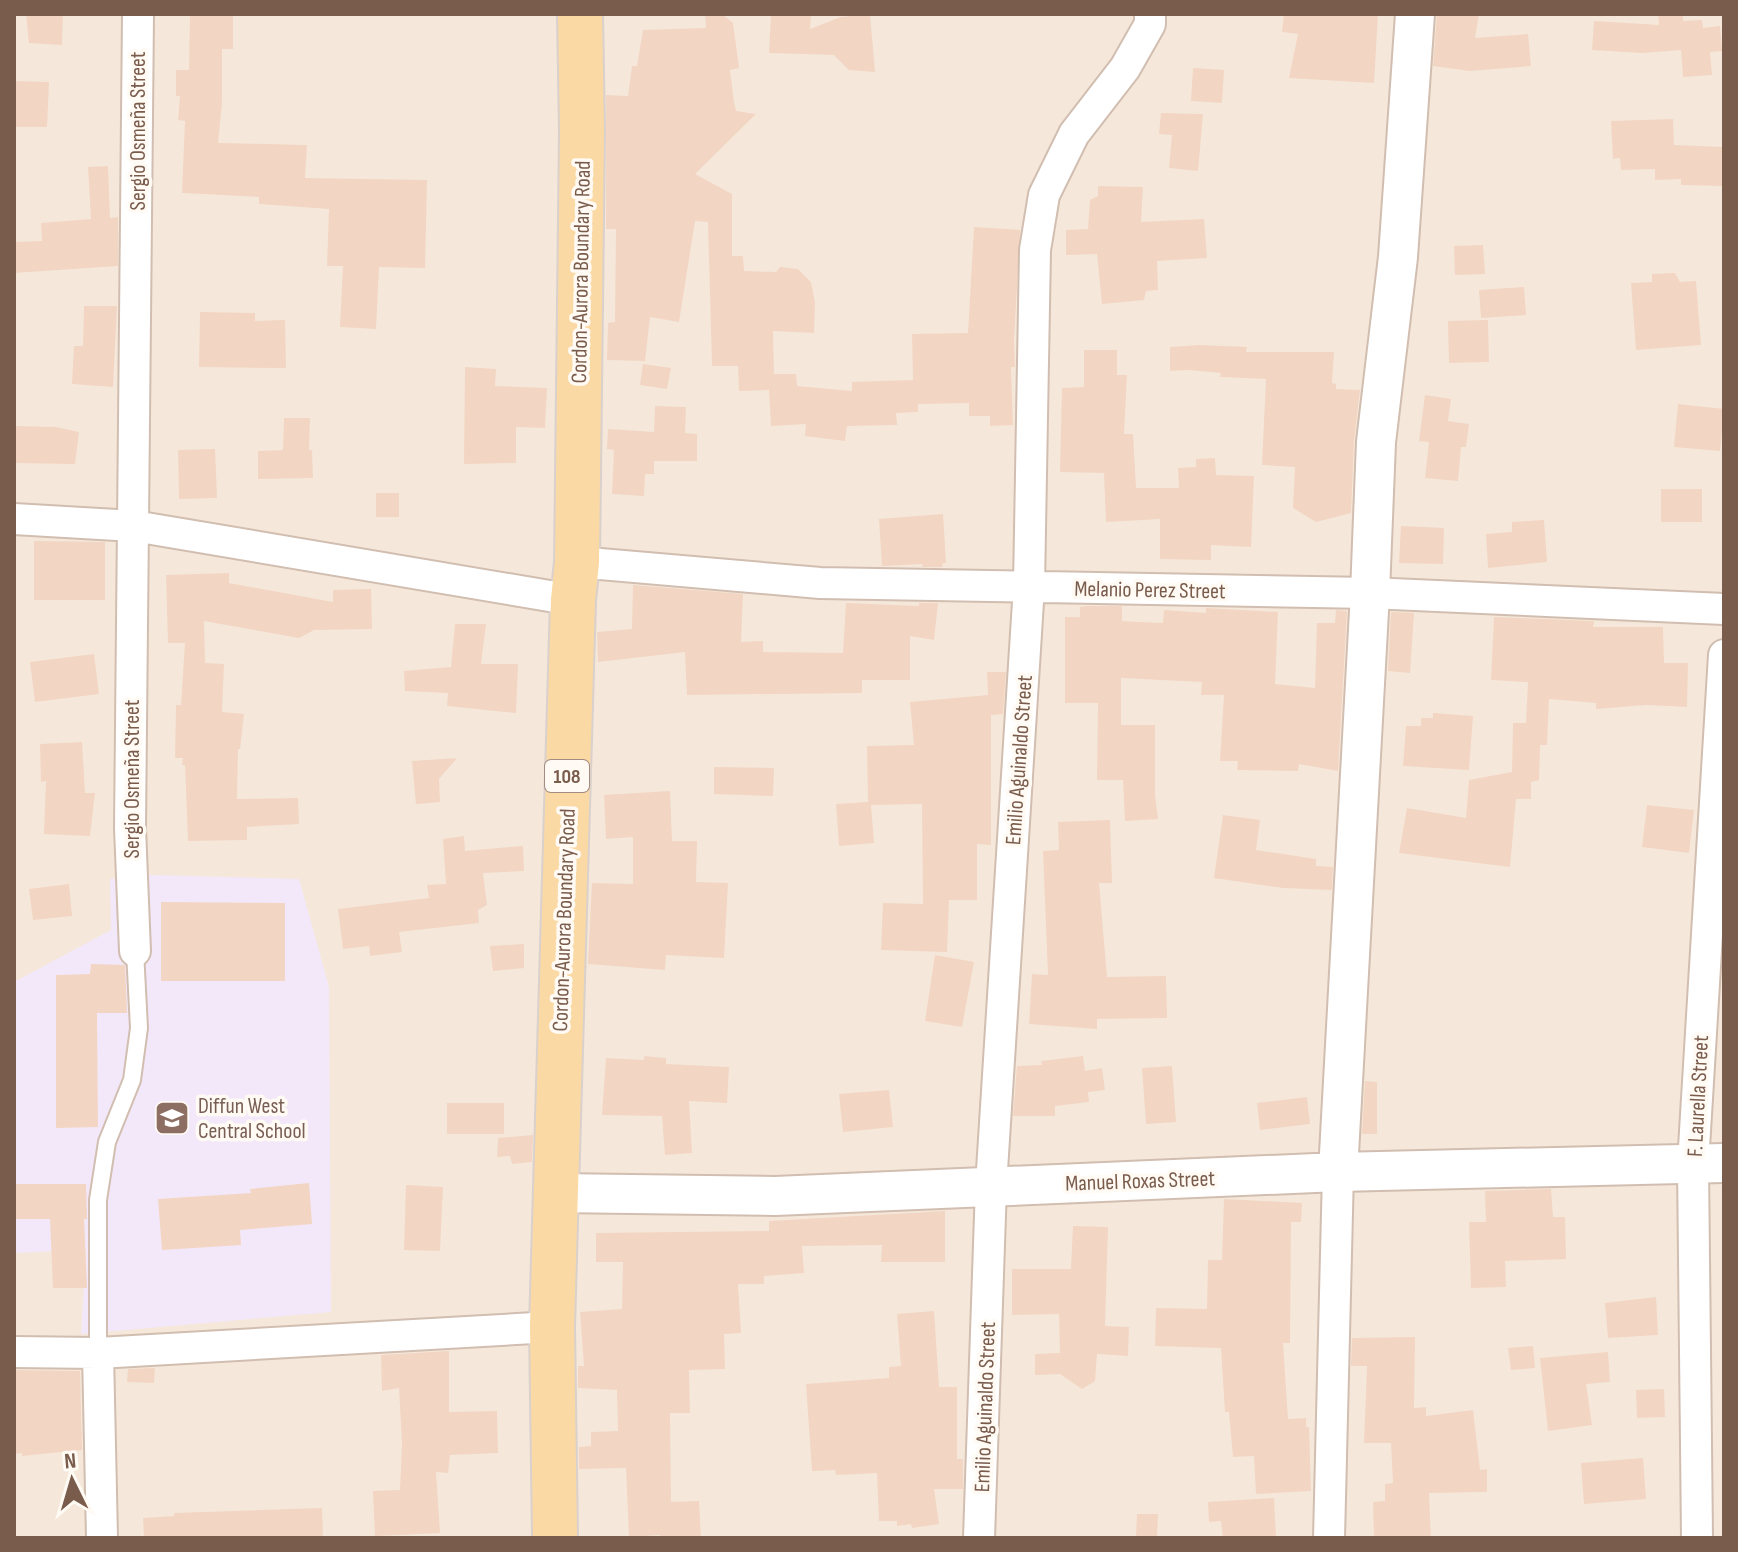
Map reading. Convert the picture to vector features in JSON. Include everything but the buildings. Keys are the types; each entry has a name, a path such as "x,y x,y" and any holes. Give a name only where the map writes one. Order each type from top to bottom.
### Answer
{"main road":[{"name":"Cordon-Aurora Boundary Road","path":"555,1538 552,1327 575,581 582,131 580,14"}],"street":[{"name":"Sergio Osmeña Street","path":"135,951 130,828 138,14"},
{"name":"Emilio Aguinaldo Street","path":"979,1538 991,1186 1029,586 1035,250 1044,195 1074,134 1125,68 1150,24 1150,14"},
{"path":"1329,1538 1338,1172 1376,442 1398,257 1415,14"},
{"name":"Melanio Perez Street","path":"14,519 134,526 575,581 1370,593 1724,609"},
{"name":"F. Laurella Street","path":"1697,1538 1724,655"},
{"name":"Manuel Roxas Street","path":"555,1193 775,1196 1338,1172 1708,1163"},
{"path":"14,1352 98,1353 552,1327"},
{"name":"Sergio Osmeña Street","path":"98,1353 102,1538"}],"lane":[{"name":"Sergio Osmeña Street","path":"98,1353 98,1200 107,1142 132,1080 139,1028 135,951"}],"shaded area":[{"path":"14,14 1724,14 1724,1538 14,1538"},
{"name":"Diffun West Central School","path":"152,875 299,879 329,987 331,1312 81,1334 86,1250 14,1253 14,982 111,930 110,879"}],"place":[{"name":"Diffun West Central School","path":"172,1118"}]}
